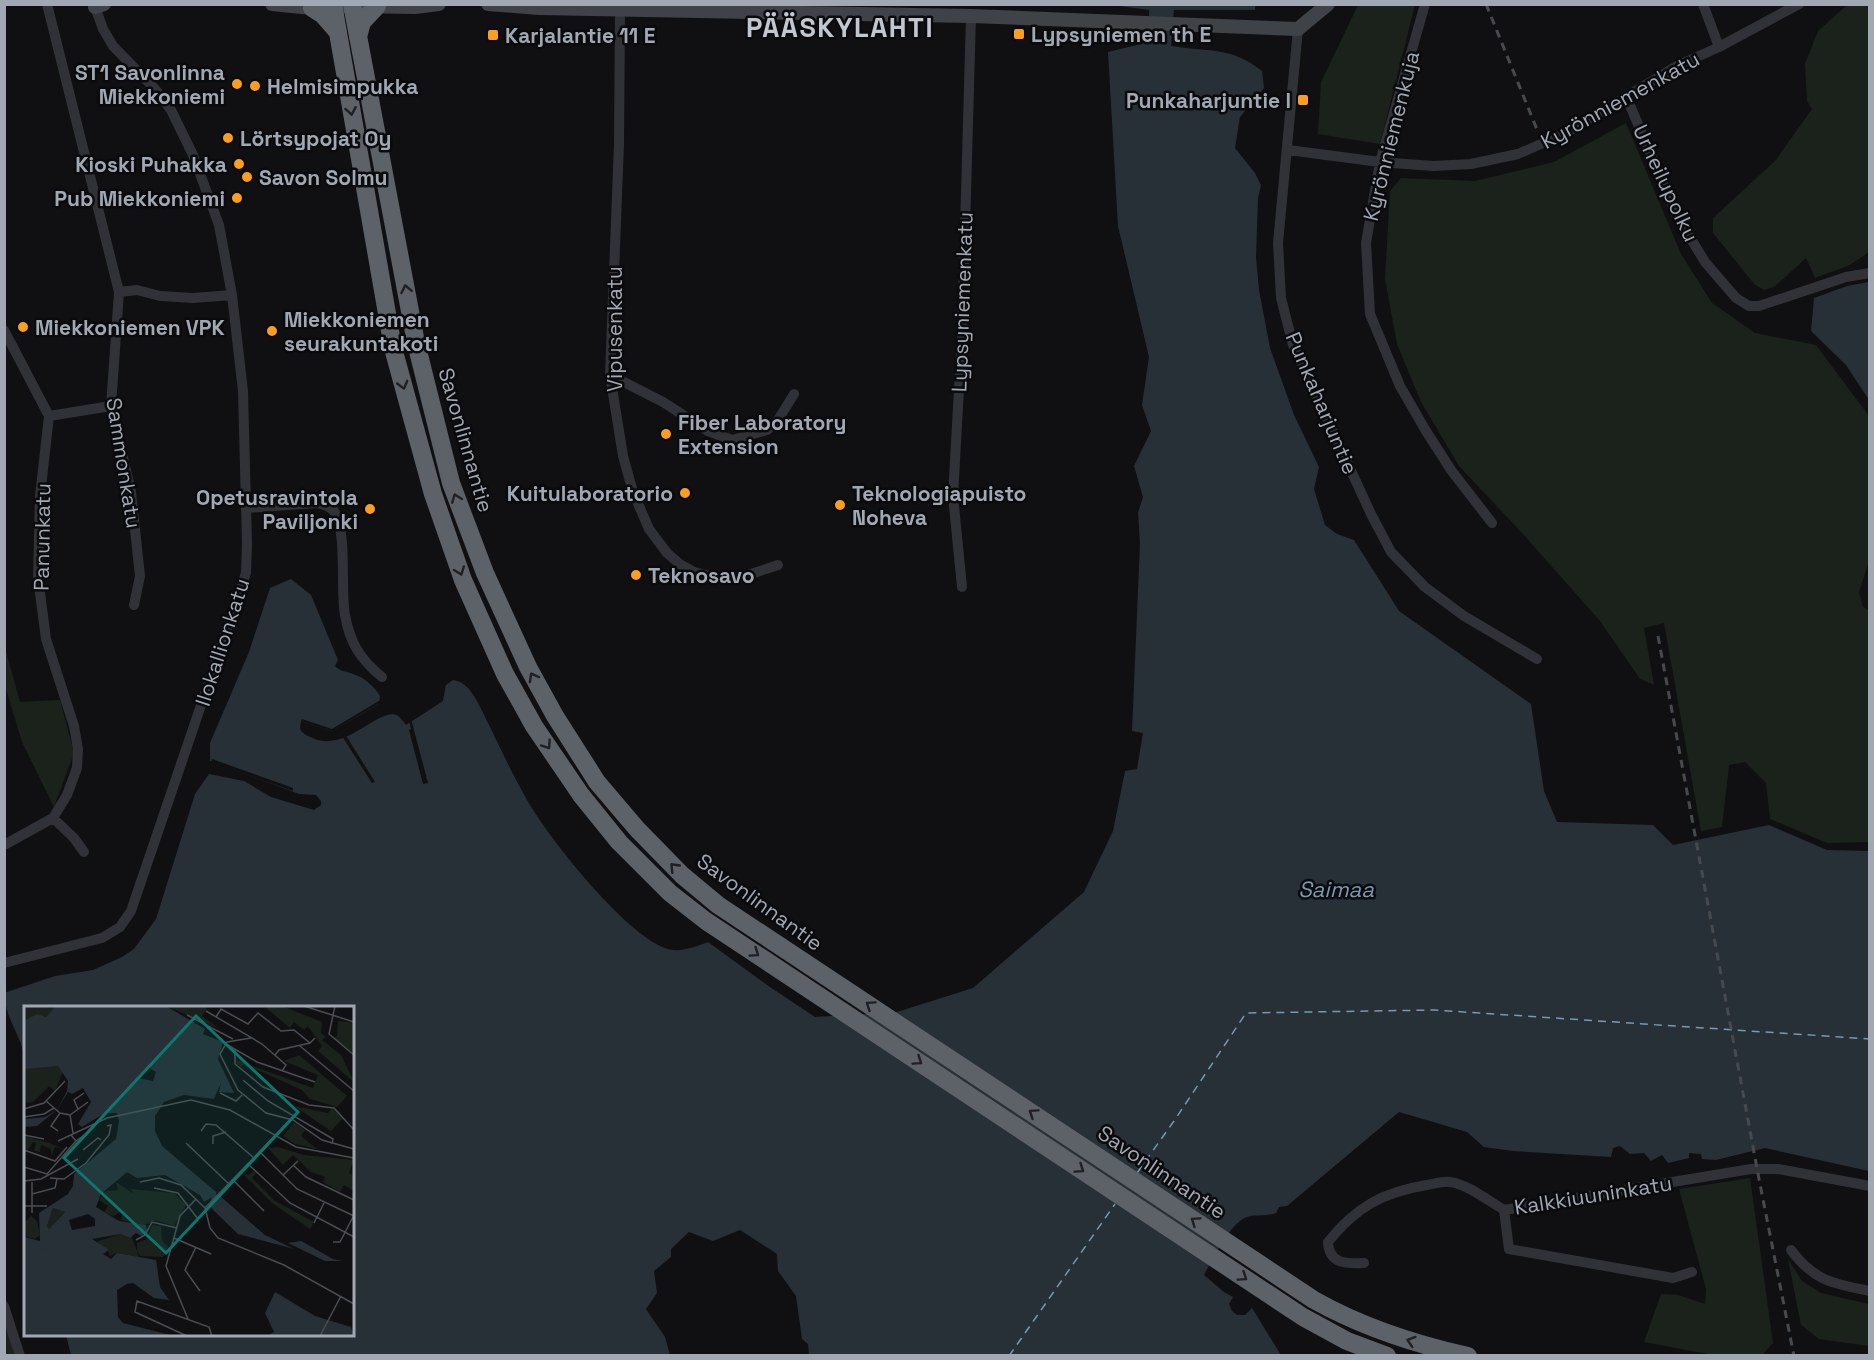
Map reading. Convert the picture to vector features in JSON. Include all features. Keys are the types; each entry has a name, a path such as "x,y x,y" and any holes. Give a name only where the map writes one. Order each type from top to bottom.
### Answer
{"highway":[{"name":"Savonlinnantie","path":"352,5 419,353 451,483 485,573 528,667 555,716 597,782 637,829 682,875 718,905 1314,1300 1353,1320 1386,1333 1428,1347 1468,1356"},
{"name":"Savonlinnantie","path":"333,6 393,348 433,494 463,580 505,674 534,726 581,795 619,842 670,893 706,921 1303,1317 1347,1341 1387,1356"},
{"path":"358,39 362,22 377,6"},
{"path":"312,8 323,15 338,32"}],"street":[{"name":"Sammonkatu","path":"47,4 119,292 111,406 133,513 140,576 134,605"},
{"path":"272,4 312,8 352,5 415,7 439,4"},
{"path":"488,4 620,10 699,8 916,10 971,16 1298,29 1328,4"},
{"name":"Kyrönniemenkuja","path":"1425,4 1380,162 1366,243 1370,314 1400,386 1451,470 1491,523"},
{"path":"1703,4 1719,47"},
{"name":"Kyrönniemenkatu","path":"1288,150 1380,162 1433,166 1471,164 1518,154 1564,134 1677,66 1719,47 1799,4"},
{"name":"Ilokallionkatu","path":"4,963 102,938 120,927 130,911 246,573 243,390 232,295 219,225 183,133 162,97 107,37 98,5"},
{"name":"Vipusenkatu","path":"620,10 619,144 610,375 623,456 633,492 649,529 667,553 694,572 722,579 739,578 778,565"},
{"name":"Lypsyniemenkatu","path":"962,587 953,496 962,336 971,16"},
{"name":"Punkaharjuntie","path":"1298,29 1278,243 1281,298 1293,345 1371,514 1391,552 1425,587 1464,616 1537,658"},
{"name":"Urheilupolku","path":"1626,96 1677,216 1705,262 1736,298 1749,306 1759,306 1846,277 1869,273"},
{"path":"119,292 137,290 160,296 193,298 232,295"},
{"path":"4,330 50,416 111,406"},
{"path":"610,375 663,402 708,431 732,440 767,430 778,420 794,394"},
{"name":"Panunkatu","path":"50,416 40,496 38,578 46,639 74,726 78,749 76,768 67,795 53,818"},
{"path":"246,508 316,503 327,505 332,509 338,521 344,613 348,630 359,657 382,677"},
{"path":"4,845 53,818 74,838 84,852"},
{"name":"Kalkkiuuninkatu","path":"1364,1263 1337,1262 1331,1254 1328,1242 1345,1222 1361,1209 1383,1196 1413,1187 1449,1182 1466,1187 1504,1210 1752,1169 1778,1169 1869,1186"},
{"path":"1504,1210 1509,1249 1673,1278 1692,1272"},
{"path":"1791,1250 1799,1262 1822,1280 1869,1291"},
{"path":"4,1306 20,1356"}],"shaded area":[{"path":"1358,5 1415,5 1380,144 1318,134 1321,82"},
{"path":"1847,5 1869,5 1869,252 1850,265 1815,278 1806,258 1774,287 1764,290 1755,285 1713,233 1713,218 1775,161 1812,109 1807,101 1805,64 1818,31"},
{"path":"1626,123 1681,254 1712,303 1755,333 1816,345 1869,416 1870,558 1859,592 1863,607 1870,610 1869,842 1827,843 1770,819 1766,783 1745,762 1729,765 1722,827 1701,831 1664,623 1644,628 1654,685 1640,679 1600,621 1459,466 1421,402 1397,344 1385,279 1390,191 1401,178 1475,181 1554,162"},
{"path":"4,644 20,702 60,700 74,753 54,807 22,742 5,686"},
{"path":"1750,1178 1773,1343 1763,1354 1713,1355 1644,1342 1661,1294 1678,1295 1705,1304 1706,1289 1679,1189"},
{"path":"1788,1259 1802,1281 1821,1293 1869,1304 1869,1346 1819,1339 1801,1325"},
{"path":"5,1322 15,1355 5,1355"}],"water":[{"name":"Saimaa","path":"1112,5 1255,5 1255,10 1174,10 1171,46 1218,51 1240,57 1262,71 1264,88 1240,117 1235,148 1255,173 1261,185 1258,198 1256,257 1259,290 1270,348 1294,415 1319,467 1314,489 1325,525 1337,534 1354,540 1399,611 1531,704 1544,791 1557,822 1653,825 1673,845 1769,825 1827,850 1869,851 1869,1171 1765,1148 1716,1160 1702,1159 1701,1154 1689,1153 1689,1158 1668,1163 1662,1155 1651,1161 1644,1153 1630,1154 1620,1146 1613,1148 1611,1157 1513,1151 1484,1147 1467,1132 1399,1112 1287,1206 1279,1207 1276,1213 1247,1217 1234,1226 1204,1275 1233,1297 1229,1304 1237,1315 1245,1315 1252,1308 1281,1355 809,1355 808,1344 802,1339 796,1296 778,1271 777,1254 740,1230 713,1241 689,1232 671,1249 671,1257 654,1271 657,1293 646,1309 665,1337 670,1355 71,1355 66,1336 354,1336 354,1006 24,1006 24,1060 21,1045 9,1017 4,993 55,976 93,970 134,949 156,919 195,794 209,774 244,781 271,797 314,810 321,805 316,795 299,794 210,761 210,743 249,652 270,588 291,579 311,595 338,660 335,666 365,680 380,696 379,704 332,731 301,721 300,729 305,734 327,741 339,739 389,715 397,715 406,725 443,701 446,685 453,680 462,683 477,702 536,815 570,861 614,909 656,944 673,950 686,949 708,942 815,1017 897,1012 973,988 1084,892 1113,831 1125,771 1137,769 1143,733 1132,731 1140,543 1138,513 1143,497 1134,466 1151,431 1142,405 1149,357 1118,226 1108,52 1149,42 1149,10"},
{"path":"1870,282 1869,400 1846,365 1811,331 1814,298 1847,286"}],"pier":[{"path":"382,699 382,702 332,731 301,721 302,719 332,729"},
{"path":"411,719 428,783 423,784 409,730"},
{"path":"345,734 375,782 372,783 342,736"},
{"path":"212,759 293,788 293,791 211,762"}],"ferry route":[{"path":"1137,1173 1246,1013 1434,1010 1870,1039"},
{"path":"1009,1356 1115,1204"}],"railway":[{"path":"1486,4 1538,132"},
{"path":"1658,636 1794,1356"}],"place":[{"name":"Lypsyniemen th E","path":"1019,34"},
{"name":"Karjalantie 11 E","path":"493,35"},
{"name":"ST1 Savonlinna Miekkoniemi","path":"237,84"},
{"name":"Helmisimpukka","path":"255,86"},
{"name":"Punkaharjuntie I","path":"1303,100"},
{"name":"Lörtsypojat Oy","path":"228,138"},
{"name":"Kioski Puhakka","path":"239,164"},
{"name":"Savon Solmu","path":"247,177"},
{"name":"Pub Miekkoniemi","path":"237,198"},
{"name":"Miekkoniemen VPK","path":"23,327"},
{"name":"Miekkoniemen seurakuntakoti","path":"272,331"},
{"name":"Fiber Laboratory Extension","path":"666,434"},
{"name":"Kuitulaboratorio","path":"685,493"},
{"name":"Teknologiapuisto Noheva","path":"840,505"},
{"name":"Opetusravintola Paviljonki","path":"370,509"},
{"name":"Teknosavo","path":"636,575"}],"district":[{"name":"PÄÄSKYLAHTI","path":"840,27"}]}
